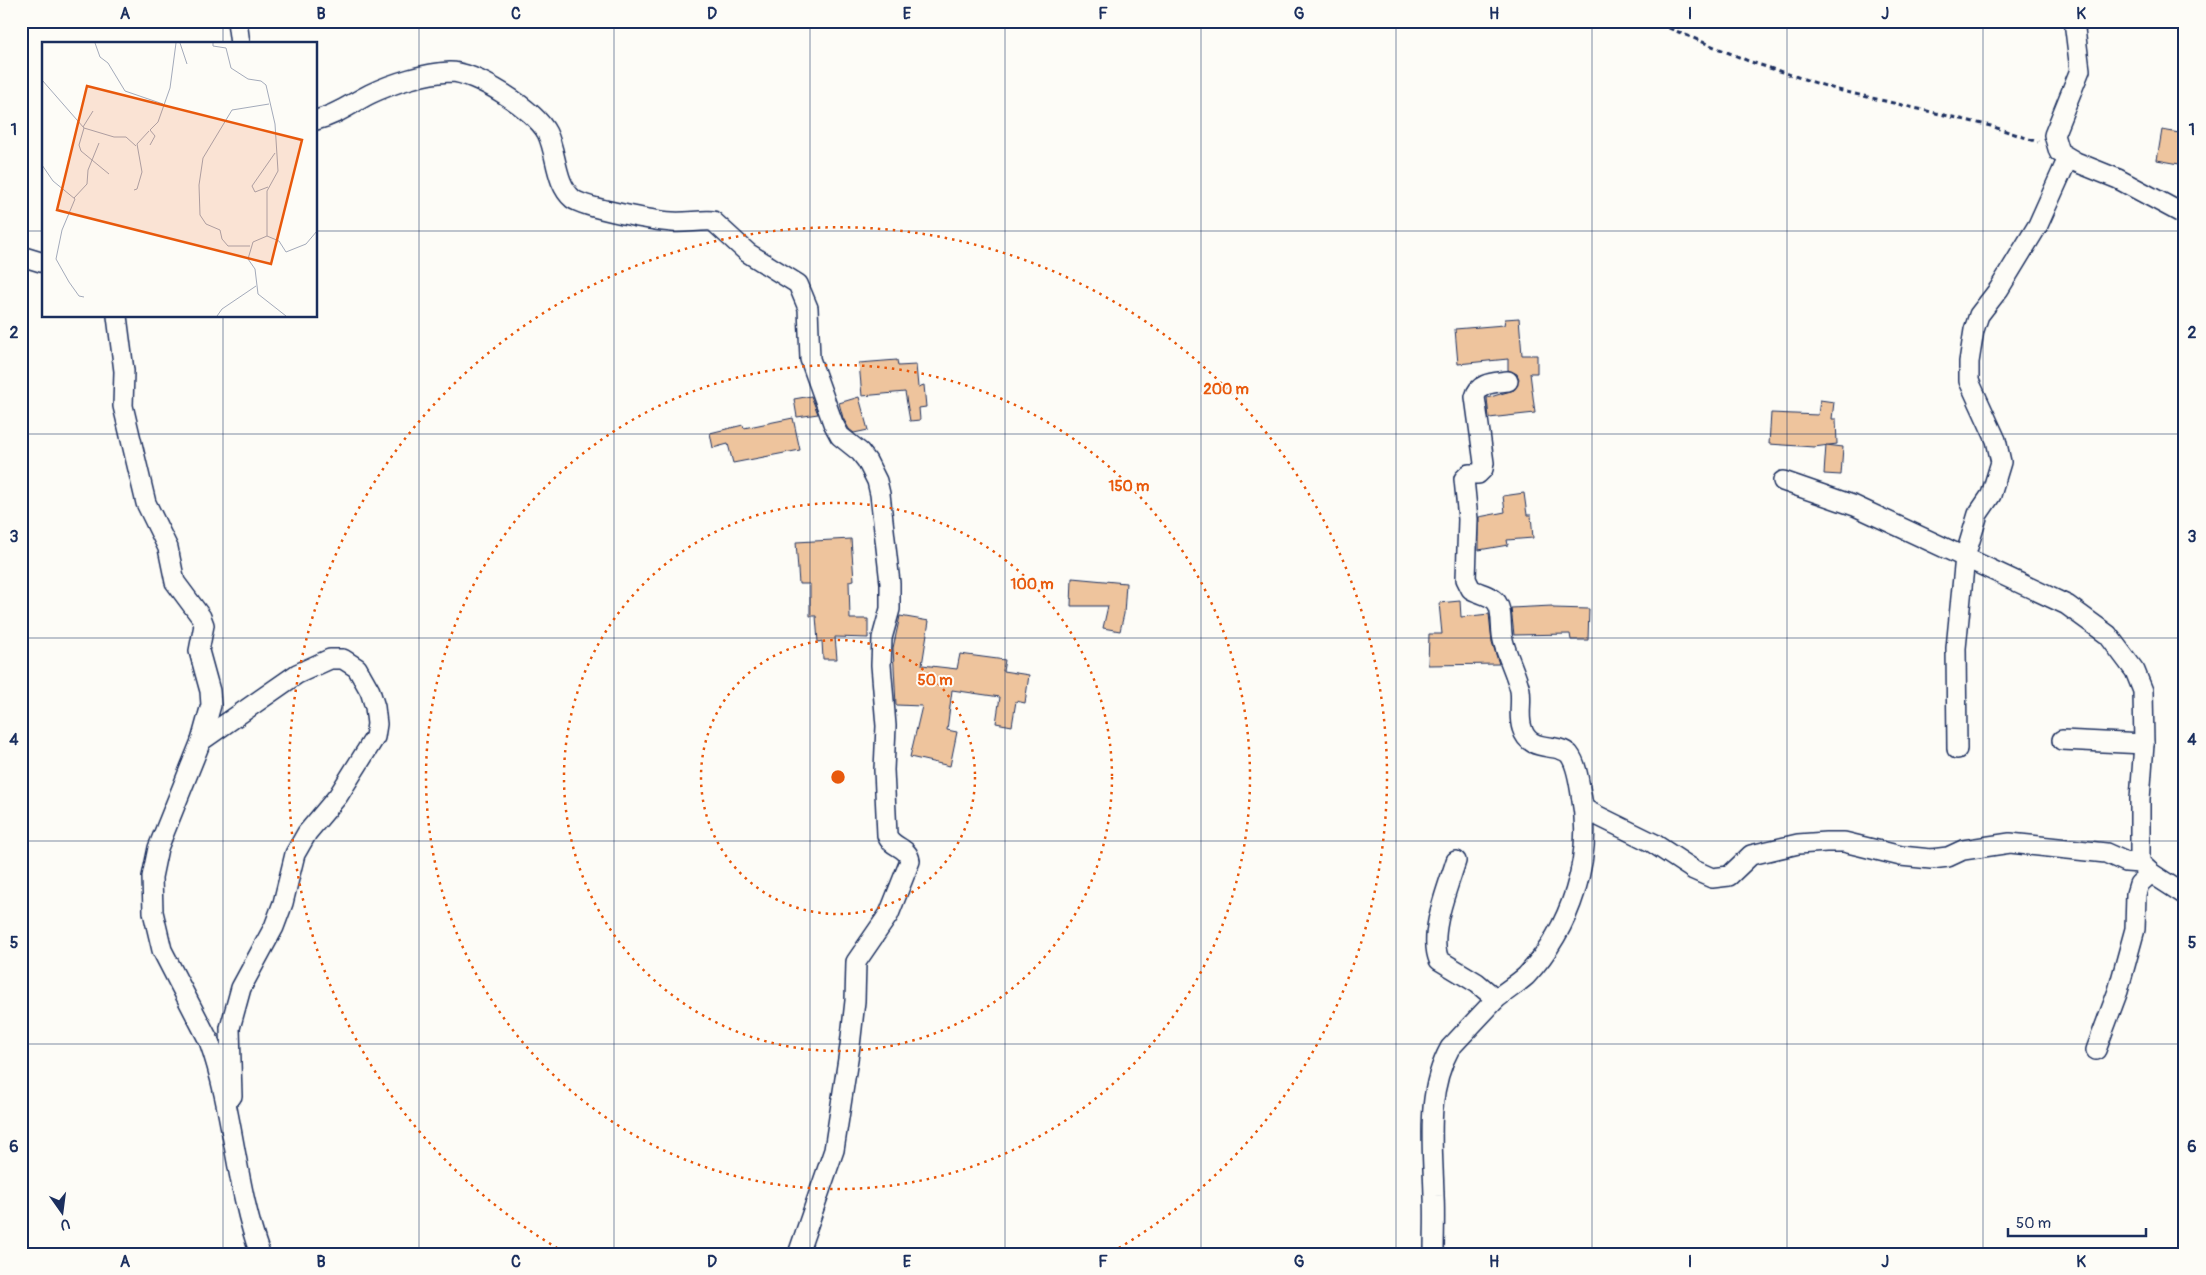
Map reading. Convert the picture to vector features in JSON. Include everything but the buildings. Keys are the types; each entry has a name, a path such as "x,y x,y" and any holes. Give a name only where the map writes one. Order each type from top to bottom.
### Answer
{"street":[{"path":"237,21 240,42"},
{"path":"2074,21 2080,70 2054,135 2063,155 2118,178 2185,215"},
{"path":"318,119 342,111 382,89 421,77 449,72 470,76 499,92 539,122 548,134 564,188 578,203 658,221 713,221 748,253 794,281 805,296 808,308 810,359 832,423 840,436 860,452 867,461 877,481 880,494 890,583 890,609 882,638 886,726 884,770 887,835 891,843 906,851 910,861 889,914 856,962 855,1001 850,1046 834,1150 798,1254"},
{"path":"1957,749 1956,648 1965,557 1978,514 1991,495 2001,462 1996,440 1969,381 1969,362 1974,330 1979,315 1999,289 2038,225 2063,155"},
{"path":"21,256 42,262"},
{"path":"117,318 124,370 123,406 146,503 168,548 174,582 201,617 204,625 199,652 210,691 210,705 201,742 158,848 152,877 153,912 162,950 209,1042 231,1121 244,1198 260,1254"},
{"path":"1434,1254 1434,1195 1431,1153 1433,1102 1445,1057 1450,1048 1496,999 1525,977 1545,953 1561,922 1581,874 1585,839 1584,809 1577,773 1569,755 1561,750 1540,747 1524,733 1520,691 1503,639 1498,606 1494,600 1471,589 1466,580 1468,519 1464,479 1469,474 1478,474 1483,469 1484,463 1475,398 1477,391 1483,385 1508,380"},
{"path":"1783,482 1855,506 2067,605 2108,635 2136,671 2143,691 2144,744 2140,799 2146,868 2136,894 2135,929 2118,991 2096,1050"},
{"path":"201,742 297,674 330,659 343,658 358,668 370,691 375,707 377,724 375,737 338,796 307,832 296,854 283,903 274,927 241,988 230,1028 231,1121"},
{"path":"2062,740 2144,744"},
{"path":"1584,809 1653,843 1686,865 1712,878 1729,876 1751,855 1798,844 1844,842 1901,856 1931,859 1948,857 1963,850 2010,844 2097,852 2146,868 2185,895"},
{"path":"1456,861 1436,930 1436,954 1439,960 1477,983 1496,999"}],"path":[{"path":"1652,21 1751,62 1838,90 1991,126 2024,136 2063,155"}]}
